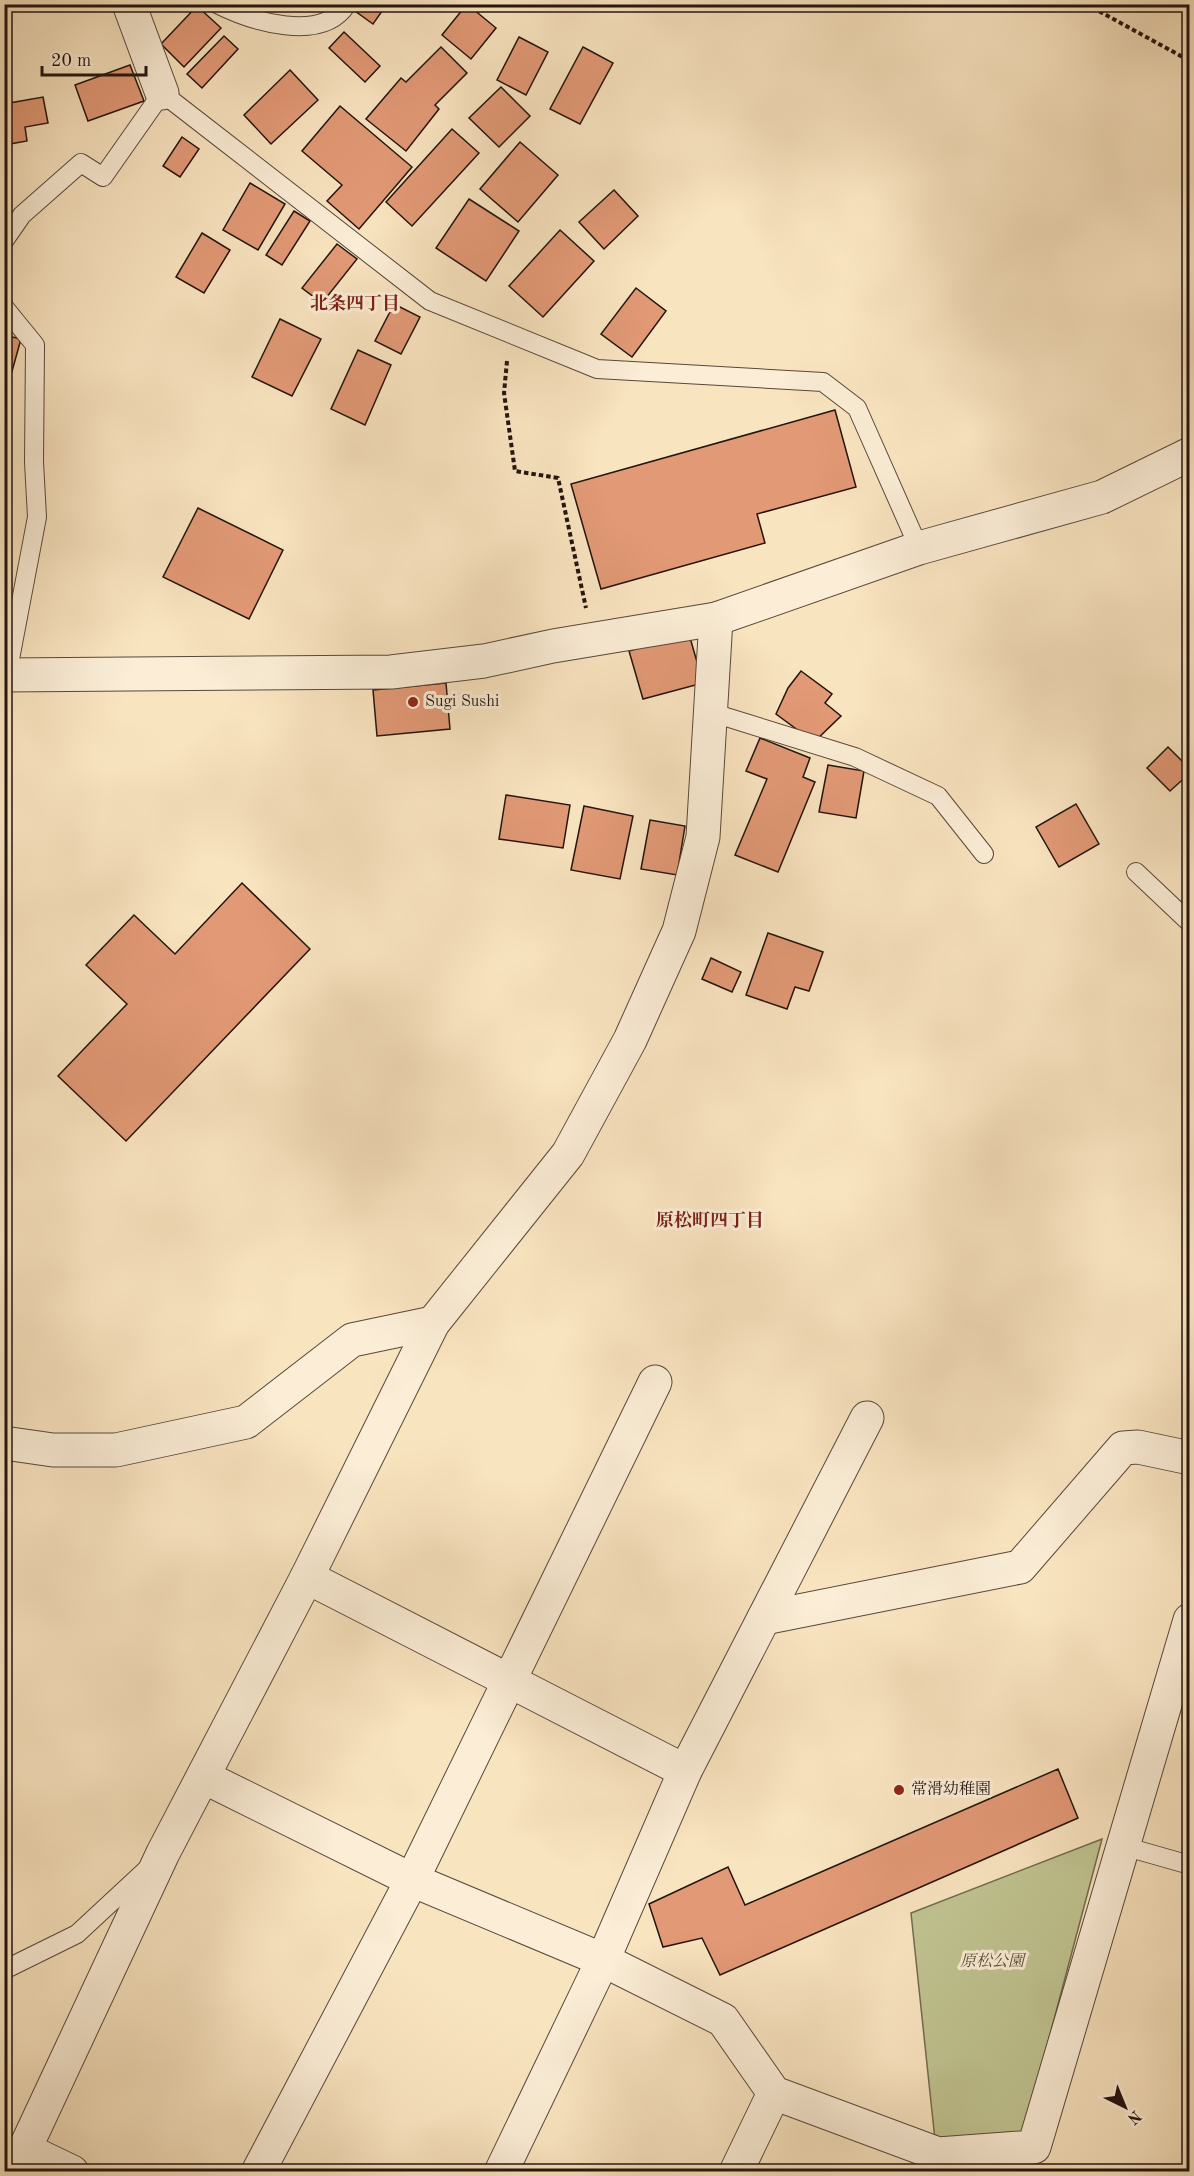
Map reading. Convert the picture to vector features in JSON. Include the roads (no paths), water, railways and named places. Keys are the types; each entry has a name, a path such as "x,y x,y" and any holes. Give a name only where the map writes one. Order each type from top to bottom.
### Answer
{"street":[{"path":"129,4 162,93"},
{"path":"5,679 391,672 484,661 592,639 716,619 919,548 1102,497 1190,454"},
{"path":"72,2172 19,2160 164,1853 307,1576 433,1323 568,1154 630,1040 679,931 703,837 716,619"},
{"path":"4,1443 53,1450 116,1450 246,1422 352,1340 433,1323"},
{"path":"258,2172 412,1880 655,1382"},
{"path":"501,2172 603,1960 685,1771 867,1418"},
{"path":"764,1618 1020,1567 1123,1448 1138,1447 1190,1458"},
{"path":"307,1576 685,1771"},
{"path":"204,1777 412,1880 603,1960 723,2020 774,2093 939,2154 1034,2147 1190,1620"},
{"path":"736,2172 774,2093"}],"lane":[{"path":"217,4 240,16 302,28 340,16 347,4"},
{"path":"4,241 22,215 81,163 104,177 162,93 430,301 597,369 823,382 857,408 919,548"},
{"path":"4,307 35,345 34,462 37,517 5,679"},
{"path":"710,712 855,757 938,796 984,854"},
{"path":"1136,872 1190,922"},
{"path":"1123,1846 1190,1865"},
{"path":"4,1970 77,1934 164,1853"}],"place":[{"name":"Sugi Sushi","path":"413,702"},
{"name":"常滑幼稚園","path":"899,1790"}],"district":[{"name":"北条四丁目","path":"355,304"},
{"name":"原松町四丁目","path":"710,1221"}],"park label":[{"name":"原松公園","path":"992,1962"}]}
